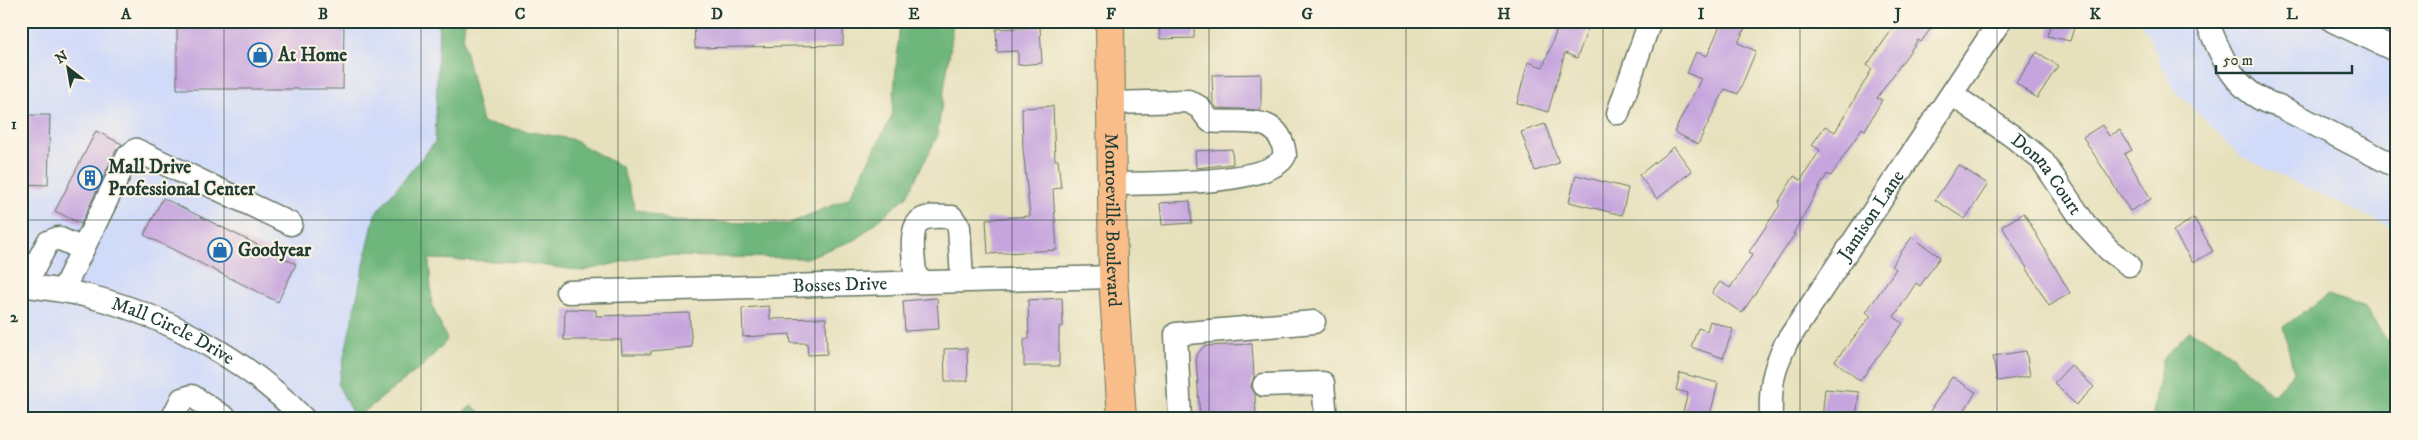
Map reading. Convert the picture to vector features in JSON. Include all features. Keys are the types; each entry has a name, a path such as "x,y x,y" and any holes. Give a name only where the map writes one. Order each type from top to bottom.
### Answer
{"main road":[{"name":"Monroeville Boulevard","path":"1110,21 1113,277 1122,419"}],"street":[{"path":"1618,113 1650,21"},
{"name":"Jamison Lane","path":"1771,419 1770,394 1774,370 1786,344 1953,95 2000,21"},
{"path":"2207,21 2221,59 2245,89 2264,103 2279,106 2397,168"},
{"path":"2333,21 2397,50"},
{"name":"Donna Court","path":"1953,95 2012,136 2042,160 2085,224 2109,250 2130,266"},
{"path":"1110,103 1188,101 1195,104 1208,119 1213,121 1266,124 1274,127 1284,143 1285,155 1283,160 1266,171 1254,175 1197,181 1112,184"},
{"path":"63,290 128,156 136,150 291,224"},
{"path":"916,281 913,237 916,226 919,221 926,218 952,217 959,227 962,280"},
{"path":"23,285 48,242 58,238 83,249"},
{"name":"Bosses Drive","path":"568,292 1113,277"},
{"name":"Mall Circle Drive","path":"23,285 63,290 125,307 208,346 268,384 304,419"},
{"path":"1180,419 1176,334 1314,322"},
{"path":"1264,385 1323,383 1326,419"},
{"path":"172,419 182,400 192,396 227,419"}],"shaded area":[{"path":"21,21 439,21 435,142 375,214 338,384 355,419 21,419"},
{"path":"2141,21 2397,21 2397,230 2241,157 2173,88"}],"green space":[{"path":"439,21 465,21 463,40 482,123 571,139 622,167 635,209 672,221 788,224 849,198 892,116 900,21 952,21 952,37 937,137 907,196 857,239 806,258 646,256 583,271 518,262 429,259 432,305 447,340 426,363 355,419 338,385 375,214 435,142"},
{"path":"2328,295 2365,308 2397,355 2397,419 2152,419 2162,360 2189,331 2220,345 2273,395 2294,372 2283,327"},
{"path":"472,406 489,419 452,419"}],"building":[{"name":"At Home","path":"177,21 344,21 343,89 177,89"},
{"path":"694,21 843,21 843,45 695,48"},
{"path":"1159,21 1194,21 1194,38 1160,39"},
{"path":"1560,21 1577,21 1589,26 1577,58 1565,53 1548,112 1517,103 1528,62 1543,67"},
{"path":"1722,21 1748,21 1738,43 1756,51 1738,94 1725,89 1698,144 1674,132 1701,79 1687,73 1696,52 1707,56"},
{"path":"1898,21 1936,21 1921,42 1918,40 1877,98 1882,100 1865,130 1862,128 1831,176 1827,174 1793,234 1795,234 1742,313 1712,293 1720,282 1730,288 1753,254 1749,252 1780,205 1778,203 1794,176 1801,180 1820,150 1812,145 1825,126 1835,132 1872,69 1867,65"},
{"path":"2052,21 2076,21 2070,41 2048,36"},
{"path":"1040,27 1042,63 1018,65 1018,51 997,52 996,29"},
{"path":"2037,52 2058,66 2037,98 2016,83"},
{"path":"1261,74 1261,110 1217,108 1213,103 1212,75"},
{"path":"1053,106 1055,160 1058,160 1061,188 1053,189 1057,250 988,254 986,219 1030,216 1023,149 1022,108"},
{"path":"21,115 50,115 48,185 21,184"},
{"path":"1545,124 1559,163 1535,171 1521,132"},
{"path":"2102,125 2109,136 2120,130 2132,150 2124,154 2151,199 2130,211 2083,137"},
{"name":"Mall Drive Professional Center","path":"96,131 122,144 116,150 81,224 55,211"},
{"path":"1674,147 1692,171 1657,199 1639,175"},
{"path":"1232,149 1233,164 1196,168 1195,151"},
{"path":"1958,165 1988,184 1965,219 1935,200"},
{"path":"1576,175 1628,188 1622,215 1569,202"},
{"name":"Goodyear","path":"163,198 296,264 278,302 144,235"},
{"path":"1190,201 1192,223 1162,225 1160,203"},
{"path":"2024,213 2070,293 2049,306 2002,226"},
{"path":"2194,218 2213,251 2193,263 2173,231"},
{"path":"1912,237 1940,257 1920,286 1916,283 1894,317 1903,323 1860,381 1835,361 1871,316 1866,312 1896,269 1891,266"},
{"path":"937,298 939,329 905,331 903,301"},
{"path":"1062,298 1063,326 1059,327 1059,366 1024,366 1024,339 1029,339 1028,300"},
{"path":"769,306 770,319 826,318 827,354 808,355 807,343 791,343 790,334 743,337 742,308"},
{"path":"565,309 596,310 596,316 689,313 692,347 651,351 651,354 622,354 621,340 564,340"},
{"path":"1710,321 1733,329 1723,358 1691,347 1698,328 1707,331"},
{"path":"1252,344 1254,377 1251,386 1255,394 1256,419 1200,419 1196,356 1204,346"},
{"path":"967,348 968,381 945,381 944,349"},
{"path":"2026,351 2030,376 1997,381 1993,356"},
{"path":"2071,365 2094,387 2076,405 2054,383"},
{"path":"1680,373 1718,383 1709,419 1682,416 1688,393 1676,390"},
{"path":"1952,377 1976,392 1959,419 1941,419 1930,411"},
{"path":"1825,389 1859,392 1856,419 1822,419"}],"place":[{"name":"At Home","path":"260,55"},
{"name":"Mall Drive Professional Center","path":"90,178"},
{"name":"Goodyear","path":"220,250"}]}
